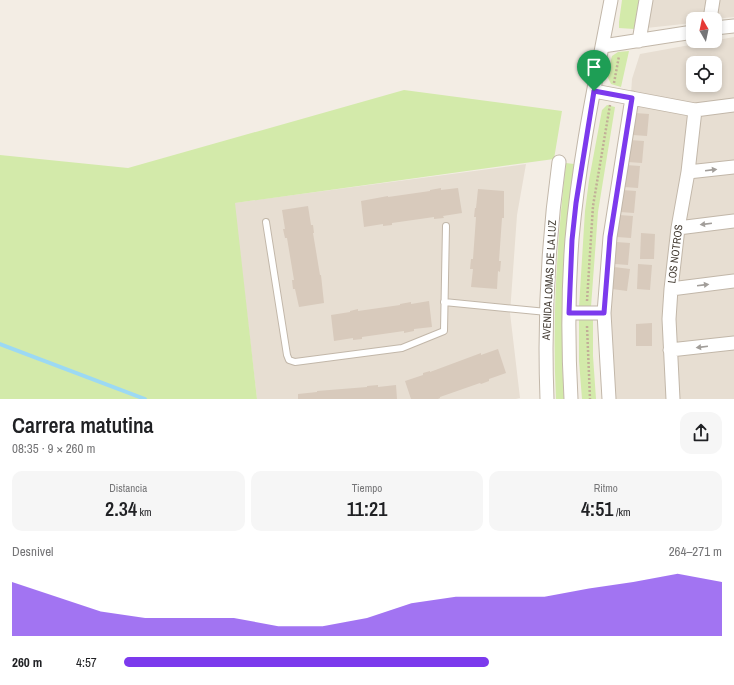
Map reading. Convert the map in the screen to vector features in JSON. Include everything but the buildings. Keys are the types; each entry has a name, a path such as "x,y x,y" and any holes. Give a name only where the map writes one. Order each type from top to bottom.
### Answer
{"street":[{"name":"AVENIDA LOMAS DE LA LUZ","path":"571,399 569,313 572,240 576,203 594,91 611,0"},
{"path":"639,41 646,0"},
{"path":"711,12 713,0"},
{"path":"722,27 734,26"},
{"path":"603,46 686,33"},
{"path":"594,91 695,110 734,105"},
{"path":"609,399 604,313 610,237 632,98"},
{"name":"LOS NOTROS","path":"672,399 669,319 671,289 678,228 688,172 695,110"},
{"name":"AVENIDA LOMAS DE LA LUZ","path":"547,399 546,312 551,225 559,162"},
{"path":"688,172 734,167"},
{"path":"678,228 734,221"},
{"path":"671,289 734,281"},
{"path":"569,313 604,313"},
{"path":"670,350 734,343"}],"lane":[{"path":"266,222 287,355 289,360 295,362 402,348 444,331 446,226"},
{"path":"444,302 546,312"}],"path":[{"path":"590,399 586,313 593,206 621,43"}],"shaded area":[{"path":"650,0 707,0 705,12 686,12 686,24 646,28"},
{"path":"718,0 734,0 734,17 722,18 722,12 716,12"},
{"path":"734,37 734,399 609,399 605,309 630,109 632,79 640,54 686,46 686,48 722,48 722,39"},
{"path":"526,164 517,215 510,313 520,398 257,399 234,203"}],"green space":[{"path":"622,0 639,0 634,29 619,28"},
{"path":"629,51 621,87 611,84 607,76 612,56 618,52"},
{"path":"404,90 562,111 554,159 235,203 257,399 0,399 0,155 128,168"},
{"path":"607,105 615,107 598,212 591,307 579,307 585,211 589,180 602,110"},
{"path":"566,163 574,164 563,281 562,340 564,399 556,399 556,281"},
{"path":"579,318 593,318 593,356 596,399 582,399 579,361"}],"waterway":[{"path":"0,344 145,399"}],"route":[{"path":"594,91 632,98 610,237 604,313 569,313 572,240 576,203 594,91"}]}
